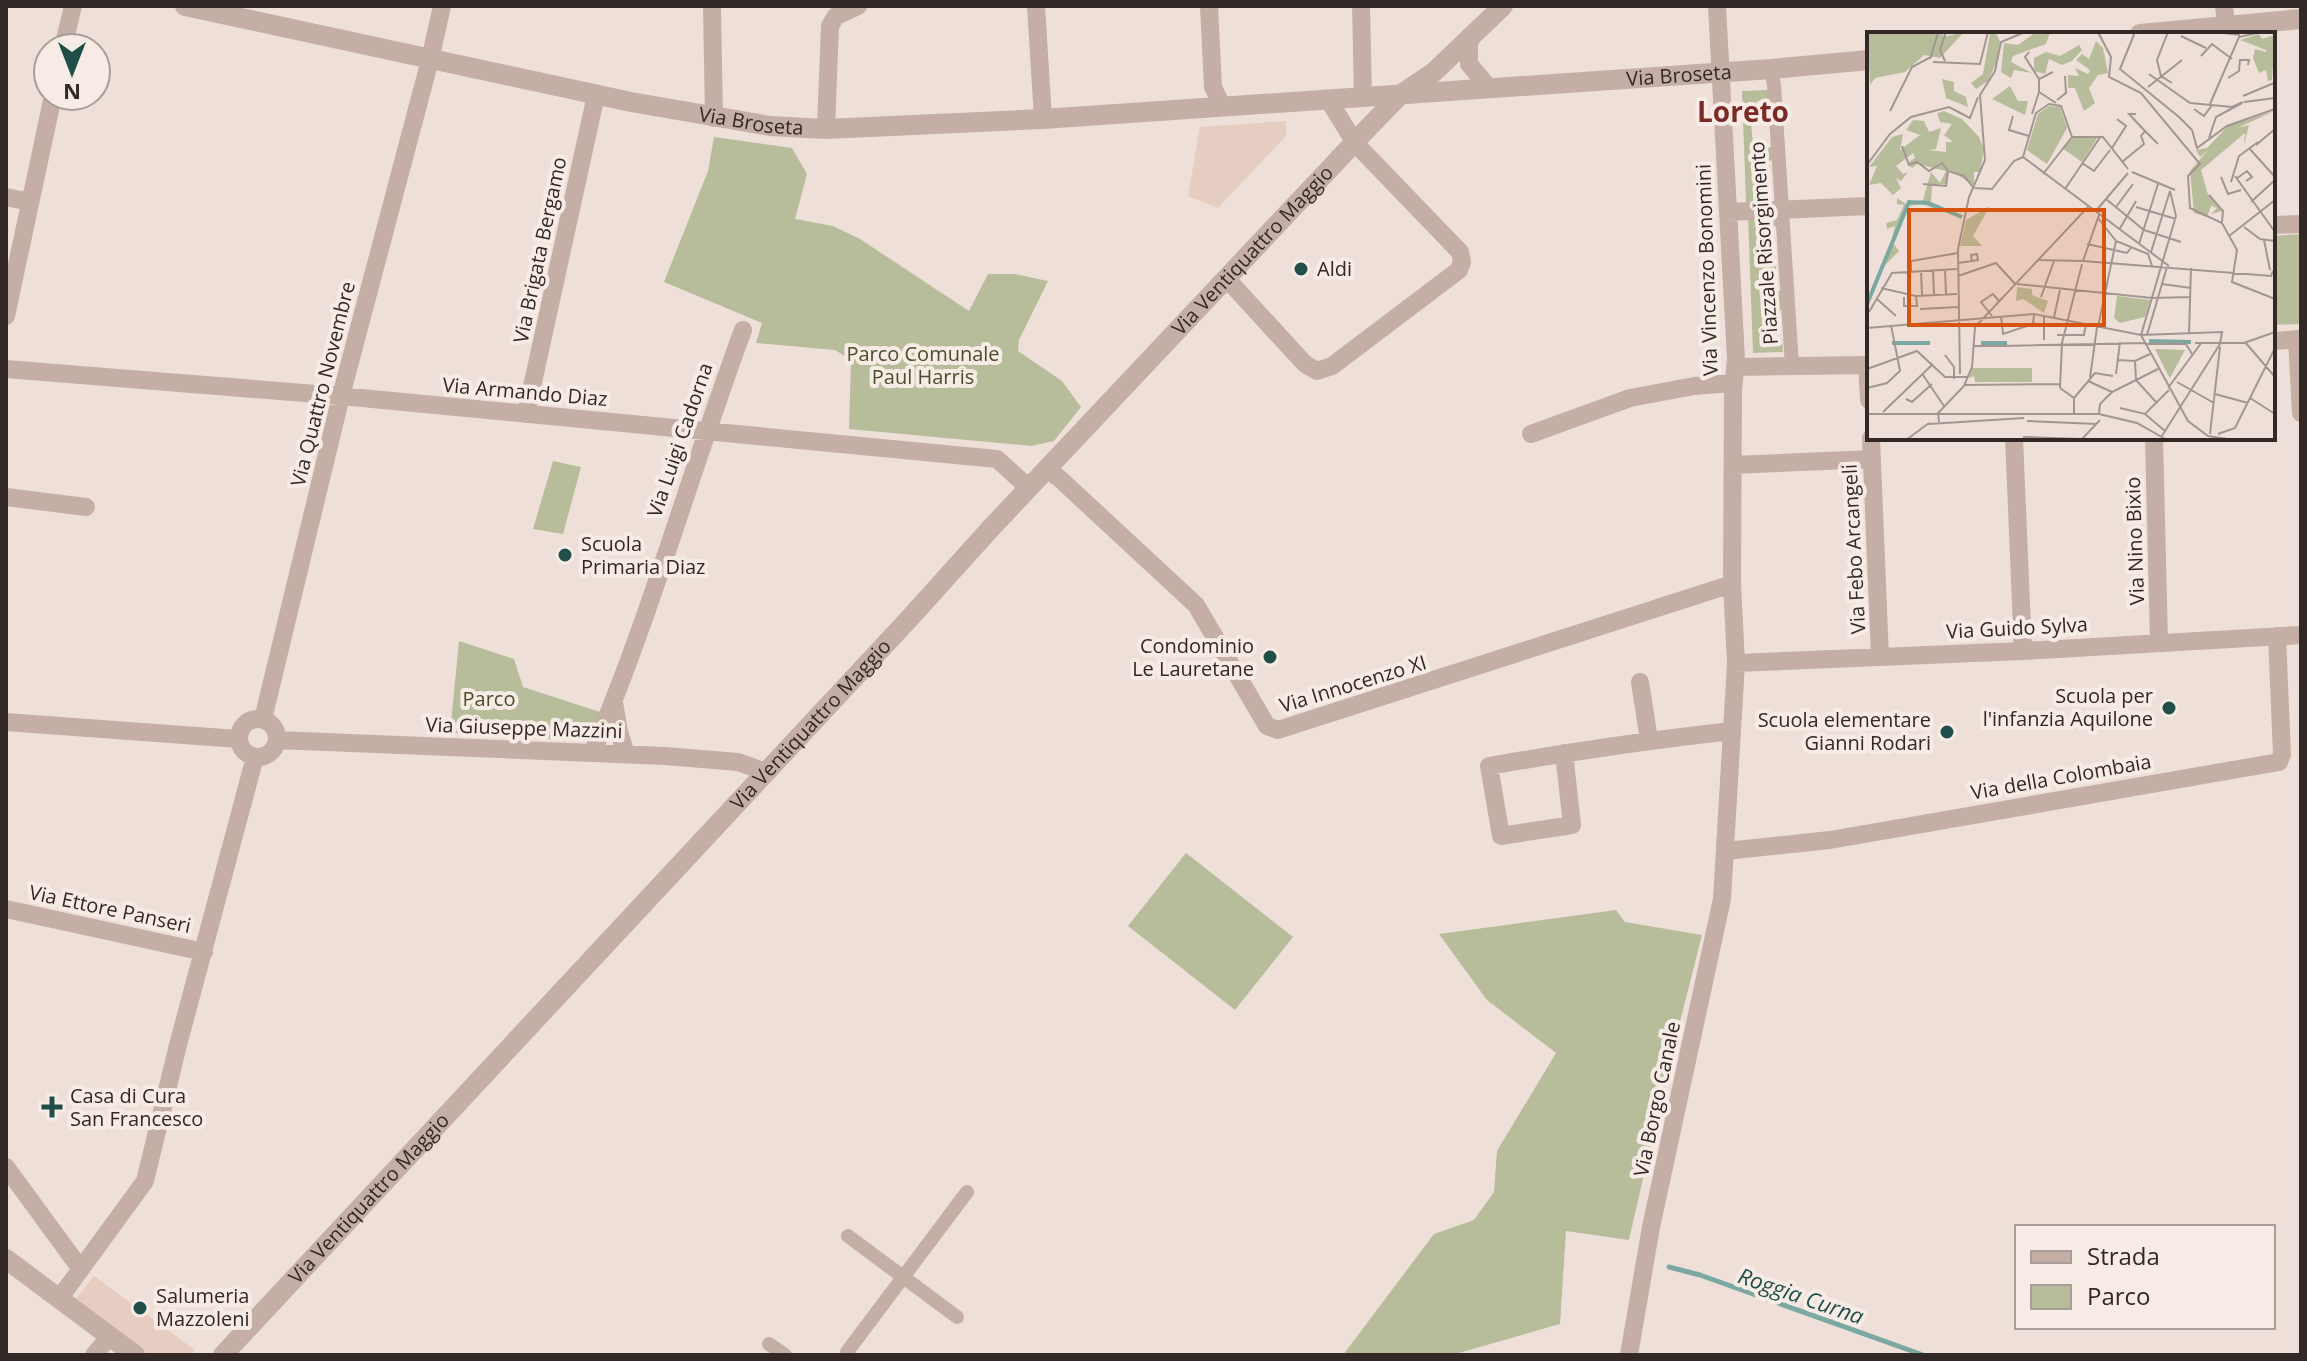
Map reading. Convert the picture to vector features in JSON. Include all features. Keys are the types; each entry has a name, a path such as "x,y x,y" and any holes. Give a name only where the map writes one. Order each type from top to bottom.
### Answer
{"street":[{"path":"67,32 73,6"},
{"name":"Via Broseta","path":"185,6 218,10 430,60 714,118 826,129 1043,119 1867,60"},
{"name":"Via Quattro Novembre","path":"263,719 341,396 442,6"},
{"path":"712,6 714,118"},
{"path":"826,129 830,26 836,16 858,6"},
{"path":"1036,6 1043,119"},
{"path":"1209,6 1213,87 1222,106"},
{"path":"1361,6 1363,97"},
{"name":"Via Ventiquattro Maggio","path":"223,1355 1226,278 1400,95 1434,72 1503,6"},
{"name":"Via Vincenzo Bonomini","path":"1717,6 1734,375 1732,584 1736,663 1726,851"},
{"path":"2149,32 2225,16 2301,19"},
{"path":"1472,36 1469,64 1490,89"},
{"name":"Piazzale Risorgimento","path":"1771,69 1792,366"},
{"name":"Via Brigata Bergamo","path":"526,414 596,95"},
{"path":"1226,278 1305,364 1317,371 1332,366 1459,270 1462,262 1460,252 1355,143 1328,99"},
{"path":"6,316 50,112"},
{"path":"6,197 30,202"},
{"path":"1728,212 1867,206"},
{"path":"2275,225 2301,224"},
{"name":"Via Luigi Cadorna","path":"593,751 614,702 743,330"},
{"path":"2275,341 2299,339 2301,413"},
{"path":"1531,434 1630,398 1734,375 1792,366 1867,365"},
{"name":"Via Armando Diaz","path":"6,369 341,396 997,459 1029,488"},
{"name":"Via Febo Arcangeli","path":"1871,440 1880,657"},
{"path":"2014,440 2023,651"},
{"name":"Via Nino Bixio","path":"2154,440 2159,642"},
{"path":"1733,465 1872,459"},
{"name":"Via Innocenzo XI","path":"1047,470 1196,605 1267,726 1278,730 1289,729 1732,584"},
{"path":"6,497 86,507"},
{"name":"Via Guido Sylva","path":"1736,663 2301,635"},
{"name":"Via della Colombaia","path":"1726,851 1830,840 2279,762 2282,754 2277,636"},
{"path":"1640,682 1649,740"},
{"path":"614,702 626,754"},
{"path":"263,719 274,727 277,740 270,753 255,757 243,751 238,739 246,722 263,719"},
{"path":"6,722 238,739"},
{"path":"1564,753 1572,825 1501,836 1489,766 1564,753 1649,740 1732,731"},
{"name":"Via Giuseppe Mazzini","path":"277,740 593,751 738,762 766,772"},
{"path":"59,1299 145,1181 255,757"},
{"name":"Via Borgo Canale","path":"1629,1355 1651,1227 1722,899 1726,851"},
{"name":"Via Ettore Panseri","path":"6,909 204,952"},
{"path":"6,1167 80,1268"},
{"path":"847,1352 967,1192"},
{"path":"848,1236 957,1317"},
{"path":"6,1259 135,1355"},
{"path":"94,1355 110,1336"},
{"path":"769,1344 785,1355"}],"green space":[{"path":"1769,90 1769,100 1757,101 1758,120 1751,121 1753,147 1773,147 1774,160 1769,161 1770,170 1755,171 1756,184 1767,184 1768,201 1746,202 1742,91"},
{"name":"Parco Comunale Paul Harris","path":"714,137 792,148 807,174 795,219 833,226 860,239 969,311 988,274 1015,274 1048,281 1019,340 1018,351 1062,381 1081,407 1054,441 1031,446 849,429 851,360 835,350 756,343 762,323 664,282 708,171"},
{"path":"1778,216 1778,226 1765,227 1765,236 1760,236 1760,253 1775,253 1776,269 1759,270 1759,281 1773,281 1774,291 1784,291 1785,309 1780,310 1780,320 1771,321 1771,338 1782,338 1783,352 1753,353 1748,217"},
{"path":"2301,234 2301,324 2275,325 2275,236"},
{"path":"553,461 581,467 563,534 533,529"},
{"name":"Parco","path":"459,641 514,659 523,687 603,713 592,737 571,740 450,733"},
{"path":"1186,853 1293,937 1235,1010 1128,926"},
{"path":"1616,910 1625,922 1702,935 1629,1240 1566,1231 1560,1324 1452,1355 1343,1355 1434,1234 1474,1220 1494,1192 1497,1151 1556,1053 1487,1000 1439,934"}],"shaded area":[{"path":"1286,121 1286,136 1218,208 1188,196 1200,127"},
{"path":"94,1276 195,1350 192,1355 146,1355 74,1301"}],"waterway":[{"name":"Roggia Curna","path":"1669,1267 1700,1275 1923,1355"}],"place":[{"name":"Aldi","path":"1301,269"},
{"name":"Scuola Primaria Diaz","path":"565,555"},
{"name":"Condominio Le Lauretane","path":"1270,657"},
{"name":"Scuola per l'infanzia Aquilone","path":"2169,708"},
{"name":"Scuola elementare Gianni Rodari","path":"1947,732"},
{"name":"Casa di Cura San Francesco","path":"52,1107"},
{"name":"Salumeria Mazzoleni","path":"140,1308"}],"district":[{"name":"Loreto","path":"1743,112"}]}
